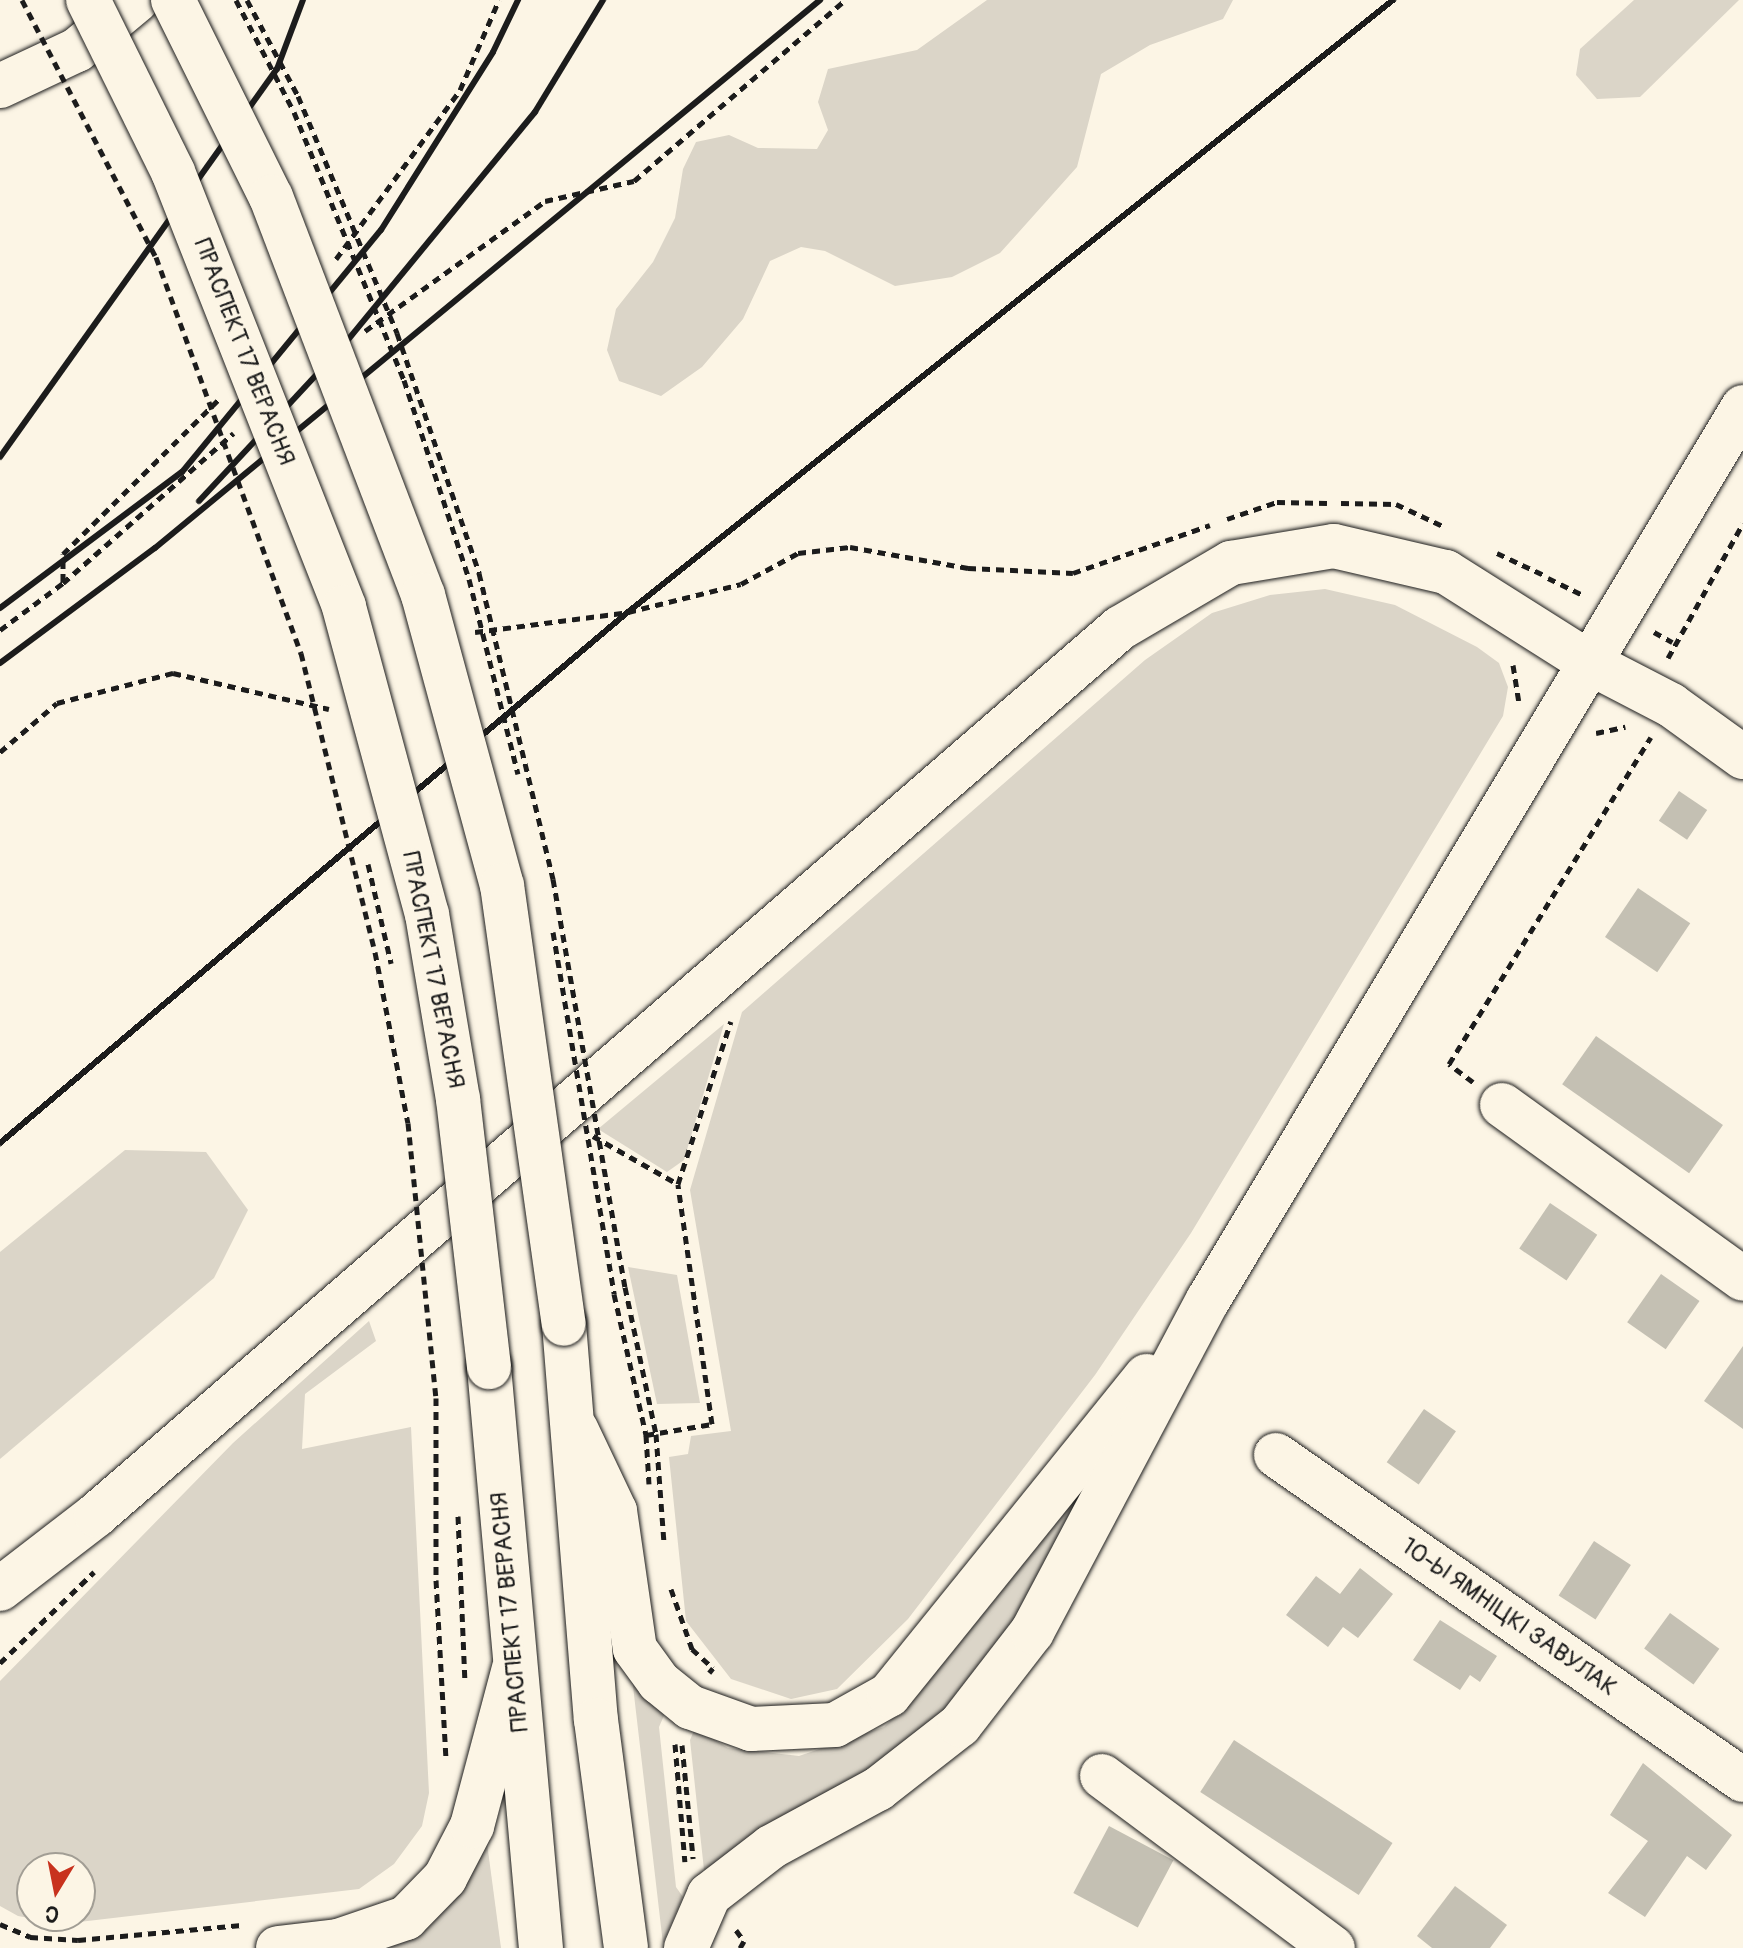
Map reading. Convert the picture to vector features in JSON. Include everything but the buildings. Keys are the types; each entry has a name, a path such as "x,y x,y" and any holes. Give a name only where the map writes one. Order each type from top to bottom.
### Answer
{"main road":[{"name":"ПРАСПЕКТ 17 ВЕРАСНЯ","path":"88,0 173,172 344,607 427,914 458,1099 489,1367 541,1948"},
{"path":"0,86 77,50 137,0"},
{"path":"173,0 271,197 423,595 502,885 564,1324 576,1429 596,1720 626,1948"},
{"path":"686,1948 709,1895 771,1847 878,1789 960,1725 1032,1632 1208,1300 1743,407"},
{"path":"0,1589 96,1515 1120,628 1231,563 1334,546 1446,572 1590,663 1662,719 1743,757"},
{"path":"1502,1105 1743,1279"},
{"path":"576,1429 615,1511 635,1649 659,1682 690,1707 751,1729 835,1725 889,1695 1208,1300"},
{"name":"10-Ы ЯМНІЦКІ ЗАВУЛАК","path":"1276,1455 1743,1780"},
{"path":"0,1618 96,1515"},
{"path":"269,1936 338,1941 406,1918 445,1878 472,1826 514,1668"},
{"path":"1102,1776 1333,1948"}],"path":[{"path":"22,0 156,257 301,653 375,952 408,1123 436,1398 436,1580 447,1764"},
{"path":"634,181 845,0"},
{"path":"239,423 244,438"},
{"path":"465,633 628,612 741,584 798,553 850,547 968,568 1073,573 1277,502 1396,504 1452,531"},
{"path":"1672,642 1743,523"},
{"path":"1493,551 1548,577"},
{"path":"1506,652 1520,677 1513,717"},
{"path":"0,752 57,703 173,673 328,709 342,702"},
{"path":"331,705 334,720"},
{"path":"1449,1064 1662,719"},
{"path":"366,856 394,978"},
{"path":"646,1435 712,1424 678,1184 735,1008"},
{"path":"572,1141 608,1109"},
{"path":"584,1130 678,1184"},
{"path":"417,1276 428,1265"},
{"path":"625,1287 656,1434 664,1550"},
{"path":"457,1498 466,1700"},
{"path":"0,1663 102,1564"},
{"path":"668,1580 692,1649 713,1668 705,1680 714,1687"},
{"path":"674,1736 690,1873"},
{"path":"682,1738 694,1865"},
{"path":"0,1924 30,1937 78,1940 269,1936"}],"shaded area":[{"path":"987,0 1233,0 1223,19 1150,45 1101,74 1077,167 1000,253 952,277 895,286 825,251 801,247 770,261 743,319 702,367 661,396 619,381 607,350 616,309 653,262 675,218 683,169 696,142 729,135 758,148 817,149 828,130 818,102 828,69 917,50"},
{"path":"1634,0 1739,0 1640,97 1597,99 1576,75 1580,49"},
{"path":"1325,589 1395,605 1477,647 1499,663 1508,687 1503,716 1191,1233 1095,1375 908,1619 837,1689 791,1699 731,1679 686,1621 669,1457 688,1454 691,1436 731,1431 690,1190 742,1012 1145,660 1212,613 1270,595"},
{"path":"724,1024 684,1160 667,1172 598,1129"},
{"path":"125,1150 206,1152 248,1210 214,1278 0,1459 0,1252"},
{"path":"628,1267 677,1275 700,1403 657,1404"},
{"path":"369,1321 376,1341 305,1394 302,1449 411,1427 429,1793 422,1826 394,1864 359,1889 96,1920 96,1852 16,1852 16,1915 0,1906 0,1681 233,1443"},
{"path":"1085,1477 1092,1480 1021,1612 984,1667 940,1714 901,1751 704,1870 690,1740 695,1728 728,1748 799,1756 884,1727 924,1687"},
{"path":"631,1669 666,1711 659,1727 676,1887 683,1897 663,1944"},
{"path":"487,1843 501,1948 364,1948"}],"railway":[{"path":"0,457 277,69 303,0"},
{"path":"0,608 182,472 381,230 493,52 518,0"},
{"path":"199,501 342,347 535,112 603,0"},
{"path":"0,663 155,548 820,0"},
{"path":"0,1143 628,612 1393,0"}]}
